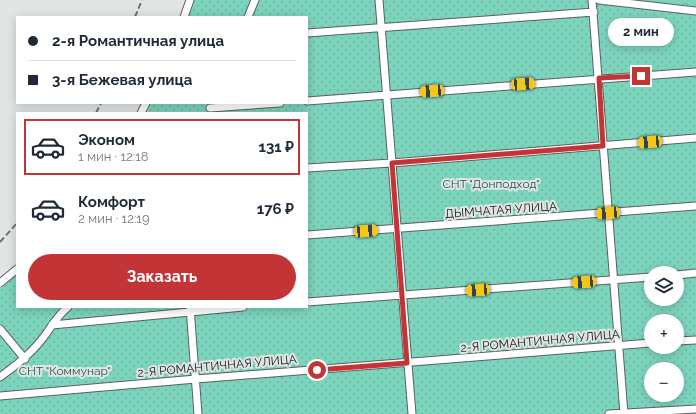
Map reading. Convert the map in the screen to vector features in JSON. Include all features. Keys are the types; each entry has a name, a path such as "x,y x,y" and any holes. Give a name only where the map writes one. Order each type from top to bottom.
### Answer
{"street":[{"path":"184,16 190,0"},
{"path":"248,16 255,0"},
{"path":"379,0 396,229 412,414"},
{"path":"592,0 608,213 615,280 624,413"},
{"path":"599,0 696,11"},
{"path":"308,33 381,26 594,12"},
{"path":"308,101 599,78 696,72"},
{"path":"210,108 266,104"},
{"path":"308,168 392,163 696,138"},
{"name":"ДЫМЧАТАЯ УЛИЦА","path":"308,235 696,206"},
{"path":"0,283 16,270"},
{"path":"684,274 696,273"},
{"path":"308,302 644,278"},
{"path":"0,377 25,359 67,308"},
{"path":"52,325 190,309 216,308"},
{"path":"190,309 198,414"},
{"path":"0,329 25,359"},
{"path":"684,341 696,340"},
{"name":"2-Я РОМАНТИЧНАЯ УЛИЦА","path":"0,396 196,378 407,363 644,343"},
{"path":"609,414 696,409"}],"green space":[{"name":"СНТ \"Донподход\"","path":"194,0 628,0 696,7 696,414 0,414 0,289 16,274 16,308 308,308 308,112 147,112 151,104 308,104 308,16 187,16"},
{"path":"628,0 696,0 696,7"}],"railway":[{"path":"135,16 142,0"},
{"path":"96,112 100,104"},
{"path":"0,242 16,224"}],"route":[{"path":"317,370 407,363 392,163 603,146 599,78 641,76"}],"park label":[{"name":"СНТ \"Коммунар\"","path":"65,371"}]}
